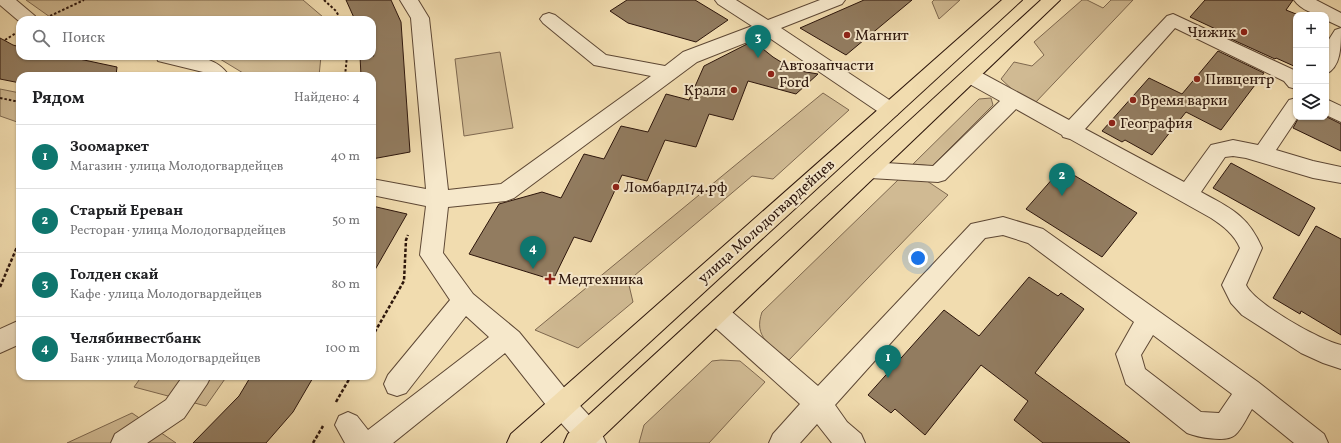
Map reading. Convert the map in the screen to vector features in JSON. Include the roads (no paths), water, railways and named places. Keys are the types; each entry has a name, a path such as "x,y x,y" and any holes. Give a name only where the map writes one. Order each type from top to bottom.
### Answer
{"main road":[{"name":"улица Молодогвардейцев","path":"520,443 1013,0"},
{"path":"586,440 717,314 1051,0"}],"street":[{"path":"6,0 24,16"},
{"path":"409,0 420,18 438,200 431,255 465,302 507,337 562,405 586,440"},
{"path":"724,0 767,26 835,74 890,110"},
{"path":"376,188 438,200 506,192 690,57 836,0"},
{"path":"1303,0 1336,17 1341,0"},
{"path":"549,19 601,60 668,73"},
{"path":"1070,132 1173,20 1291,76 1293,78"},
{"path":"1329,66 1338,53 1336,41 1341,34"},
{"path":"182,60 209,67 215,72"},
{"path":"971,76 1070,132 1187,194 1231,220 1246,236 1250,248 1234,285 1238,296 1250,308 1310,345 1332,355 1341,357"},
{"path":"870,170 938,174 1013,100"},
{"path":"1329,108 1341,115"},
{"path":"1262,154 1293,109"},
{"path":"1187,194 1218,151 1232,148 1262,154 1322,172 1341,175"},
{"path":"782,443 979,230 1003,226 1035,236 1249,391 1315,443"},
{"path":"397,384 453,314 465,302"},
{"path":"717,314 818,403 838,431 852,443"},
{"path":"1150,318 1128,354 1135,376 1196,424 1225,427 1249,391"},
{"path":"0,342 16,333"},
{"path":"372,443 507,337"},
{"path":"124,443 174,409 195,380"}],"place":[{"name":"Чижик","path":"1244,32"},
{"name":"Магнит","path":"847,35"},
{"name":"Голден скай","path":"758,58"},
{"name":"Автозапчасти Ford","path":"771,74"},
{"name":"Пивцентр","path":"1197,79"},
{"name":"Краля","path":"734,90"},
{"name":"Время варки","path":"1133,100"},
{"name":"География","path":"1112,123"},
{"name":"Ломбард174.рф","path":"616,187"},
{"name":"Старый Ереван","path":"1062,196"},
{"name":"Челябинвестбанк","path":"533,269"},
{"name":"Медтехника","path":"550,279"},
{"name":"Зоомаркет","path":"888,378"}]}
